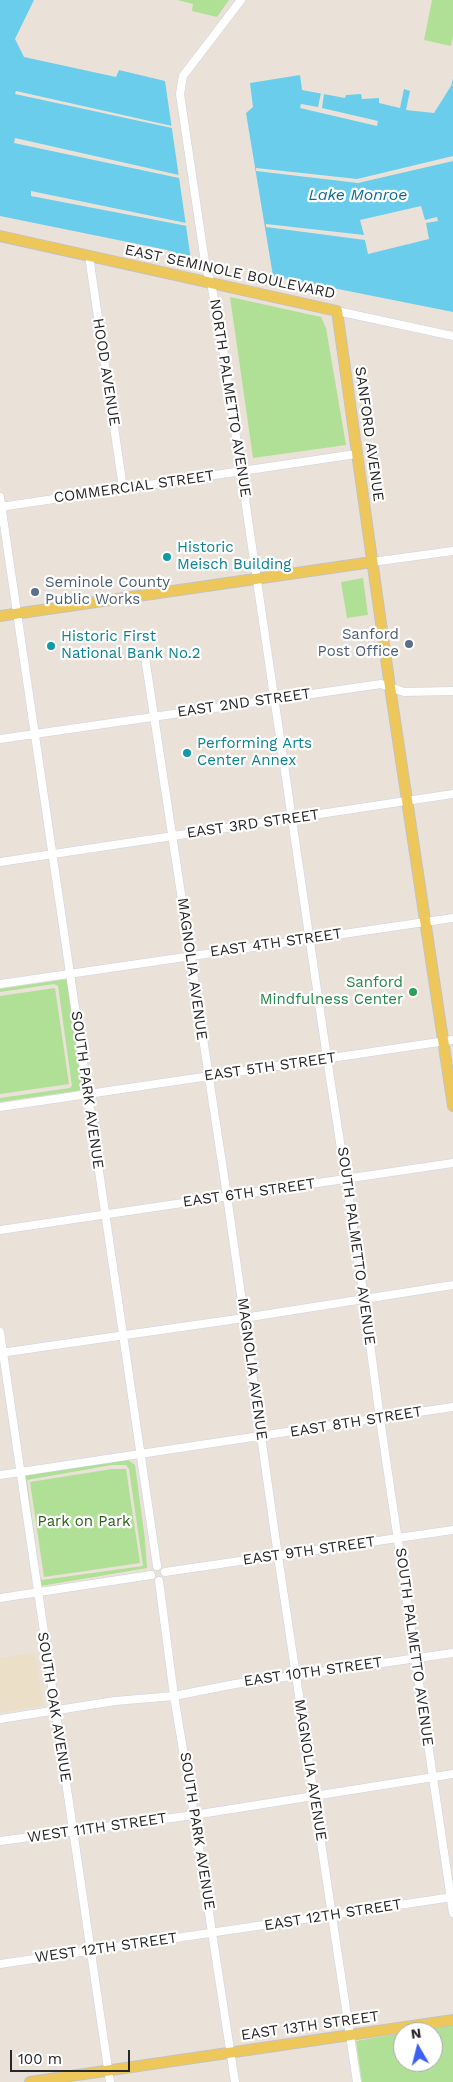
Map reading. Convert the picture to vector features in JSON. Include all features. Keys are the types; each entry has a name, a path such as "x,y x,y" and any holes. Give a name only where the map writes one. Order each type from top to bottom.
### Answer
{"main road":[{"name":"EAST SEMINOLE BOULEVARD","path":"0,236 337,310"},
{"name":"SANFORD AVENUE","path":"337,310 424,922 448,1041 453,1106"},
{"path":"0,616 372,562"},
{"name":"EAST 13TH STREET","path":"30,2082 453,2020"}],"street":[{"name":"NORTH PALMETTO AVENUE","path":"241,0 182,76 180,86 203,251 222,342 257,579"},
{"name":"HOOD AVENUE","path":"89,256 124,488"},
{"name":"EAST SEMINOLE BOULEVARD","path":"337,310 453,336"},
{"name":"COMMERCIAL STREET","path":"1,507 356,454"},
{"name":"SOUTH PARK AVENUE","path":"0,498 157,1566"},
{"path":"372,562 453,551"},
{"name":"SOUTH PALMETTO AVENUE","path":"257,579 453,1914"},
{"name":"MAGNOLIA AVENUE","path":"145,657 227,1196 295,1674 357,2082"},
{"name":"EAST 2ND STREET","path":"0,739 381,684 404,692 453,692"},
{"name":"EAST 3RD STREET","path":"0,862 453,794"},
{"name":"EAST 4TH STREET","path":"0,984 453,918"},
{"name":"EAST 5TH STREET","path":"0,1107 448,1041"},
{"name":"EAST 6TH STREET","path":"0,1230 453,1163"},
{"path":"2,1352 244,1318 453,1285"},
{"name":"SOUTH OAK AVENUE","path":"0,1332 110,2082"},
{"name":"EAST 8TH STREET","path":"0,1475 453,1407"},
{"name":"EAST 9TH STREET","path":"165,1572 453,1530"},
{"path":"157,1566 165,1572 164,1578 159,1581 154,1580 151,1575 152,1569 157,1566"},
{"path":"0,1598 151,1575"},
{"name":"SOUTH PARK AVENUE","path":"159,1581 174,1696 213,1933 235,2082"},
{"name":"EAST 10TH STREET","path":"0,1719 115,1701 174,1696 295,1674 453,1653"},
{"name":"WEST 11TH STREET","path":"0,1841 194,1814 453,1774"},
{"name":"EAST 12TH STREET","path":"213,1933 452,1897"},
{"name":"WEST 12TH STREET","path":"0,1964 213,1933"}],"shaded area":[{"path":"35,1653 44,1706 0,1712 0,1658"}],"green space":[{"path":"177,0 229,0 217,17 192,11 193,4"},
{"path":"432,0 453,0 453,35 451,46 424,40"},
{"path":"230,297 321,317 326,328 346,445 253,458"},
{"path":"363,578 368,615 347,618 341,582"},
{"path":"67,979 82,1090 0,1102 0,1098 70,1088 72,1086 58,986 54,984 0,992 0,989"},
{"path":"55,988 69,1084 0,1094 0,996"},
{"path":"127,1459 135,1465 147,1568 41,1586 24,1476","holes":["112,1465 126,1465 129,1469 143,1566 42,1580 40,1577 27,1480"]},
{"name":"Park on Park","path":"112,1469 126,1469 140,1563 44,1577 30,1482"},
{"path":"453,2025 453,2082 362,2082 356,2041 393,2035 393,2072 443,2072 443,2027"}],"water":[{"path":"0,0 34,0 15,39 24,57 116,77 119,70 165,81 191,260 167,250 0,216"},
{"name":"Lake Monroe","path":"300,75 302,90 345,98 346,95 361,94 362,99 379,98 379,103 400,108 404,89 410,91 406,110 434,113 451,86 453,79 453,312 273,276 246,113 253,107 250,83"}],"pier":[{"path":"16,91 172,126 172,128 15,94"},
{"path":"321,93 324,94 322,108 378,121 377,126 300,108 301,104 318,107"},
{"path":"15,138 179,175 179,178 14,143"},
{"path":"453,156 453,161 358,183 256,171 256,168 357,179"},
{"path":"31,191 186,223 187,226 31,196"},
{"path":"421,206 425,220 437,217 438,221 426,223 429,239 368,254 365,240 266,227 266,224 364,235 360,220"}],"place":[{"name":"Historic Meisch Building","path":"167,557"},
{"name":"Seminole County Public Works","path":"35,592"},
{"name":"Sanford Post Office","path":"409,644"},
{"name":"Historic First National Bank No.2","path":"51,646"},
{"name":"Performing Arts Center Annex","path":"187,753"},
{"name":"Sanford Mindfulness Center","path":"413,992"}]}
